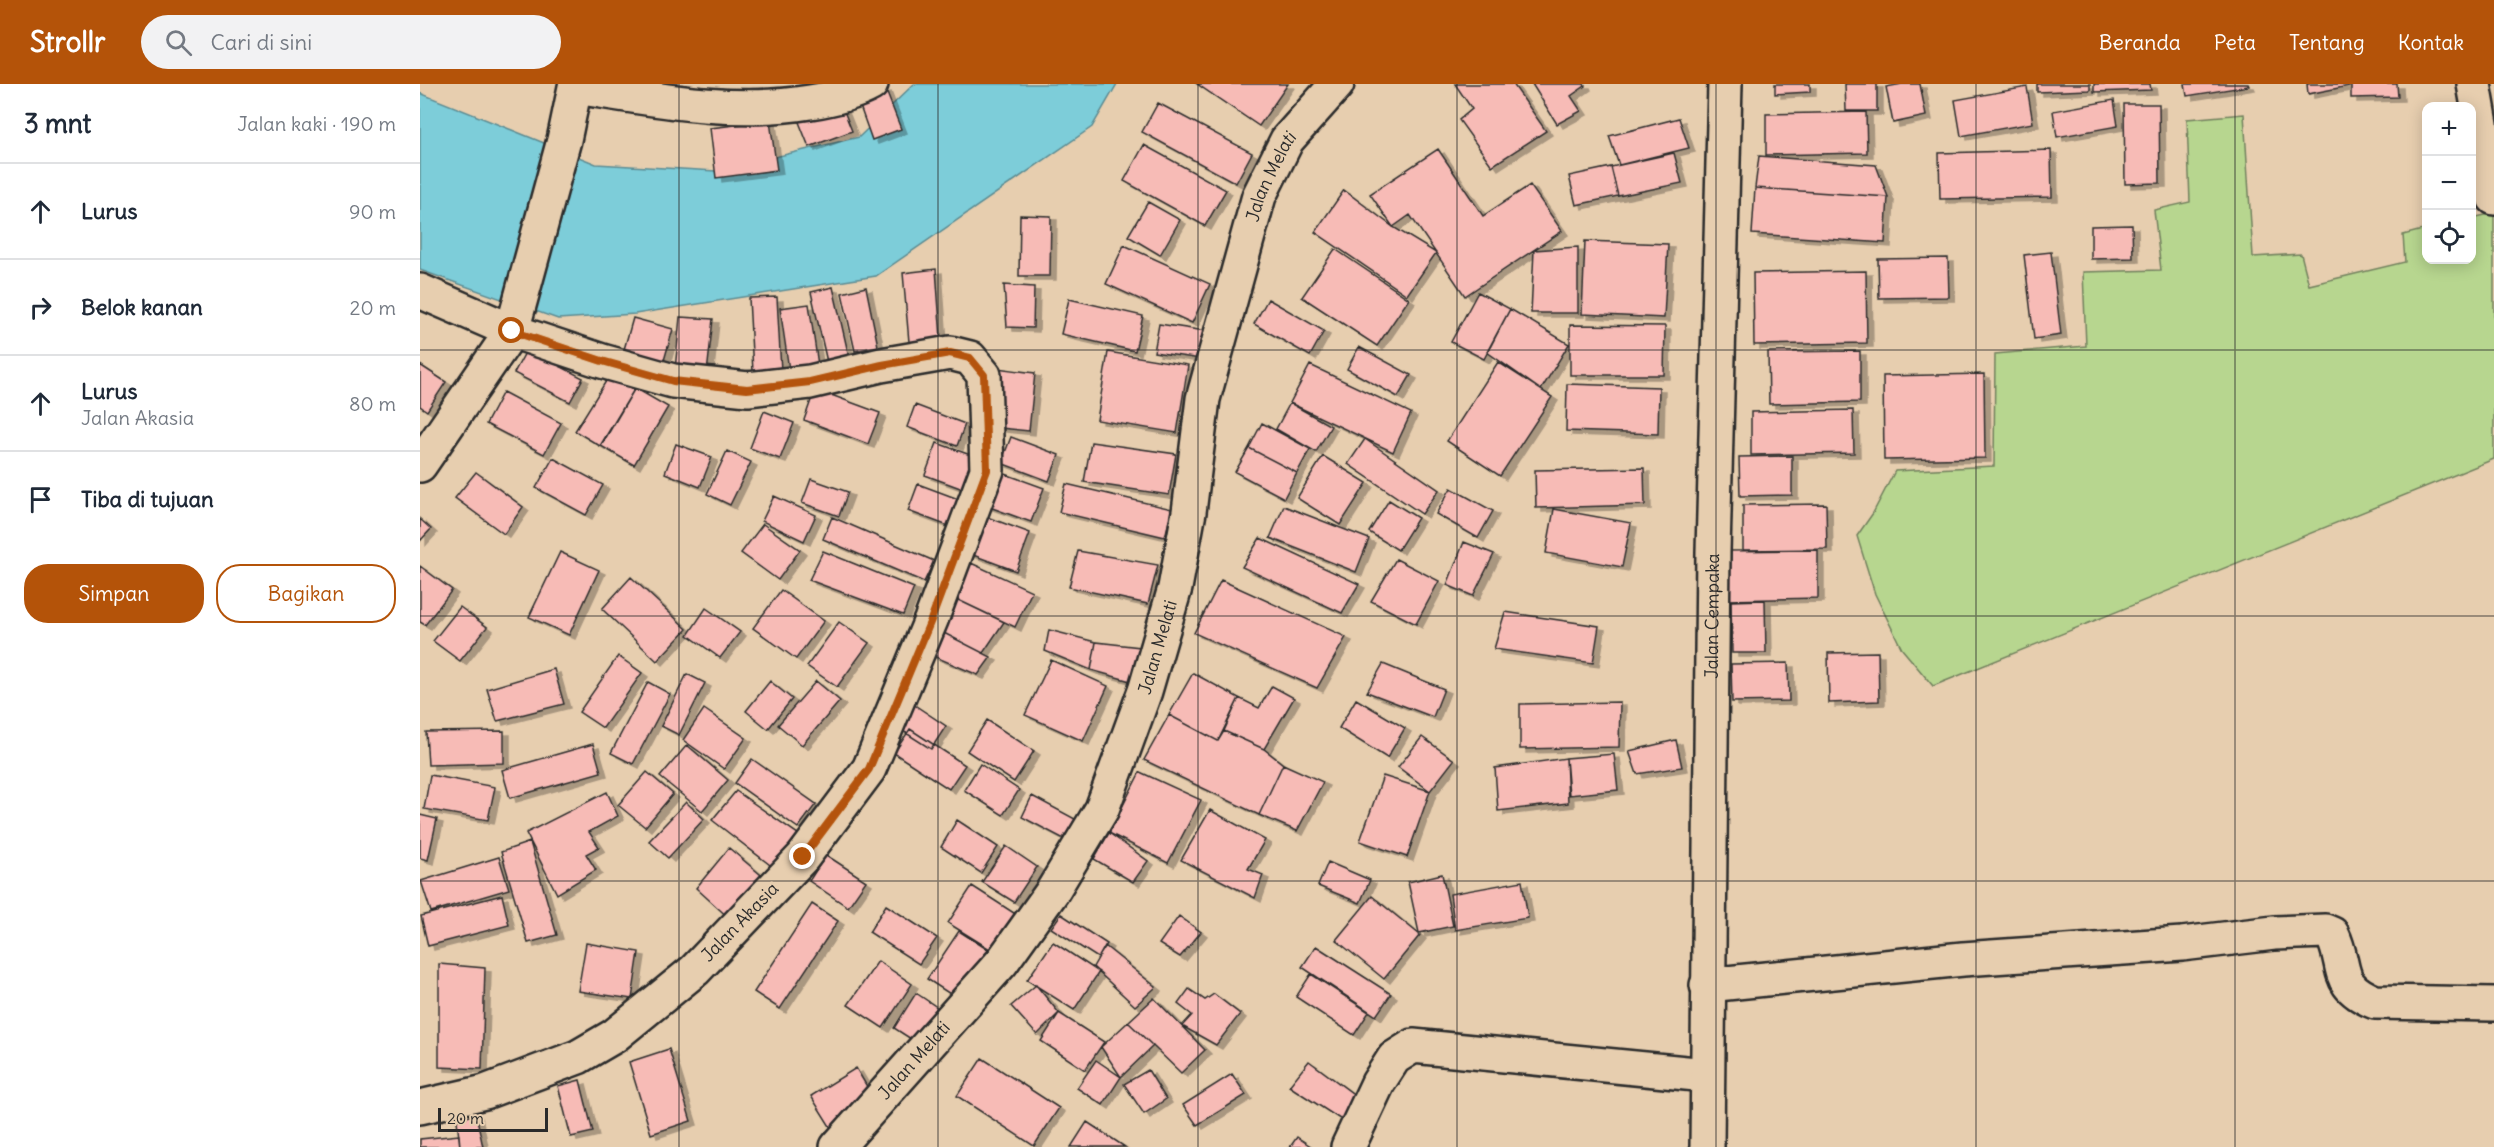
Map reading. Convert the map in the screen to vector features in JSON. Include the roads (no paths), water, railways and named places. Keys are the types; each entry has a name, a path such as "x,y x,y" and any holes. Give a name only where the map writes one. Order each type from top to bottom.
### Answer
{"street":[{"path":"420,465 515,319 564,140 571,86 715,108 775,108 828,99 872,84"},
{"name":"Jalan Melati","path":"837,1147 1002,962 1052,892 1102,809 1145,691 1175,588 1203,399 1259,196 1287,140 1337,84"},
{"name":"Jalan Cempaka","path":"1707,1147 1713,552 1725,84"},
{"path":"2474,84 2494,198"},
{"path":"420,291 515,319"},
{"name":"Jalan Akasia","path":"420,1107 485,1092 578,1057 614,1036 695,970 803,857 869,769 931,620 987,470 984,375 970,358 950,353 882,365 810,382 747,389 673,381 602,361 515,319"},
{"path":"1707,985 1963,959 2182,944 2274,933 2325,931 2332,934 2344,978 2358,995 2375,1002 2494,1004"},
{"path":"1348,1147 1383,1075 1394,1058 1413,1046 1706,1075"}],"water":[{"path":"914,84 1117,84 1092,127 876,276 635,314 558,319 420,270 420,93 596,164 716,171 859,137"}]}
